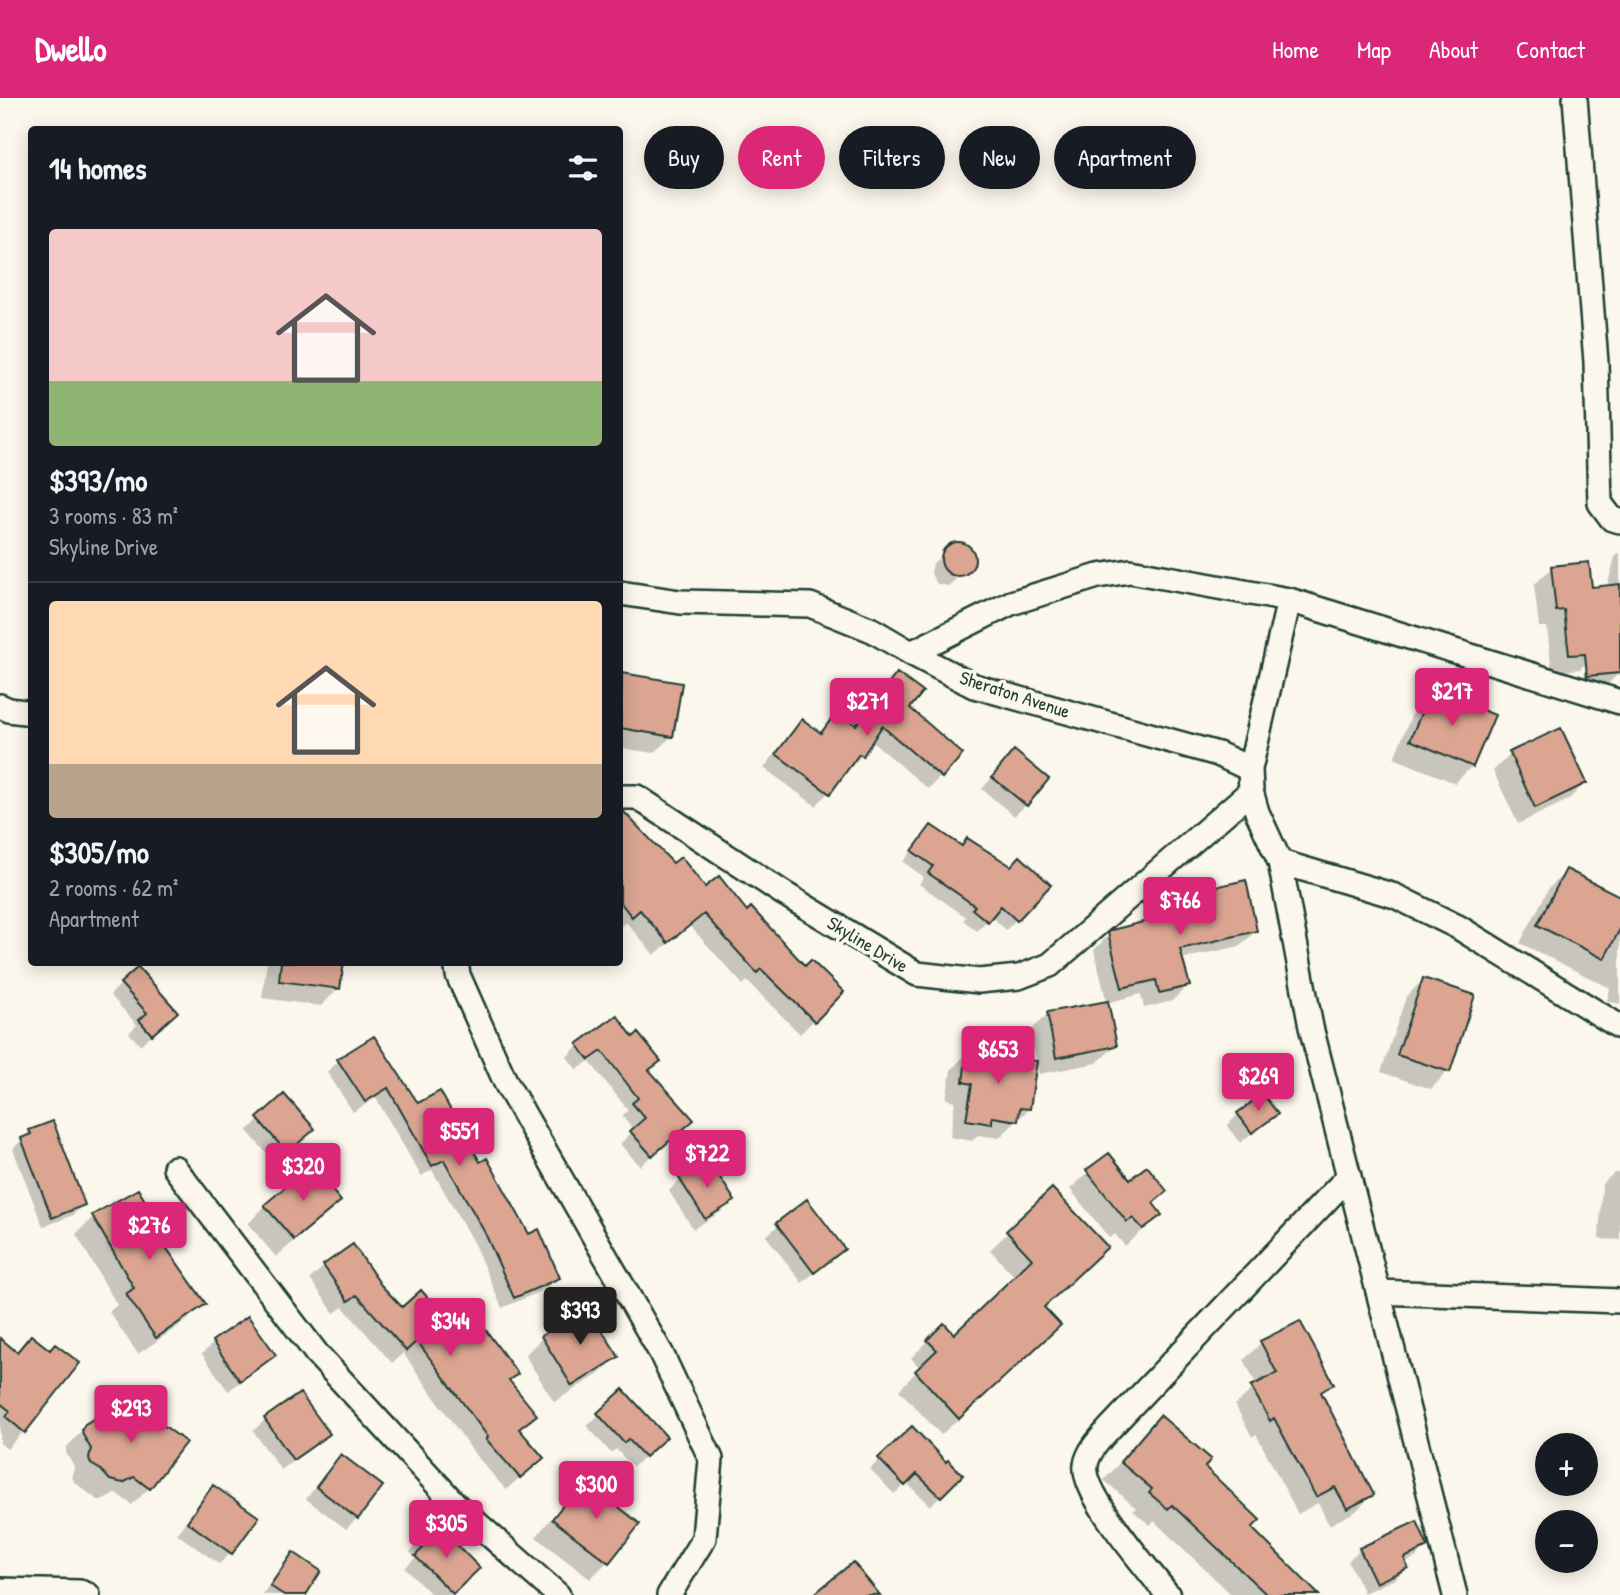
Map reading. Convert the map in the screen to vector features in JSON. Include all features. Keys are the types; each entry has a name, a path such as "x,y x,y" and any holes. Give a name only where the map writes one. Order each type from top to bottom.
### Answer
{"street":[{"path":"1575,98 1596,362 1600,503 1612,519 1620,521"},
{"path":"911,653 1012,603 1098,576 1130,571 1289,600 1620,702"},
{"name":"Sheraton Avenue","path":"623,593 680,602 810,605 872,630 974,686 1218,754 1251,780"},
{"path":"1289,600 1251,780 1257,812 1280,862 1311,1027 1455,1595"},
{"path":"0,706 28,712"},
{"name":"Skyline Drive","path":"623,797 637,797 783,893 917,974 979,981 1019,976 1050,965 1251,780"},
{"path":"1280,862 1395,896 1458,927 1620,1027"},
{"path":"457,966 458,975 506,1083 661,1353 711,1459 704,1538 669,1595"},
{"path":"175,1168 317,1354 457,1506 558,1595"},
{"path":"1168,1595 1105,1513 1086,1479 1086,1463 1093,1448 1108,1429 1349,1176"},
{"path":"1378,1292 1620,1301"},
{"path":"0,1590 80,1592 88,1595"}],"building":[{"path":"958,542 970,547 975,559 970,571 958,576 946,571 941,559 946,547"},
{"path":"1589,562 1592,587 1620,584 1620,673 1587,676 1585,654 1569,655 1564,610 1556,611 1551,566"},
{"path":"623,673 682,683 673,737 623,729"},
{"path":"897,673 923,692 910,708 963,754 942,778 882,726 863,756 859,754 830,794 776,754 802,719 821,733 837,711 856,725"},
{"path":"1431,689 1495,715 1473,767 1410,740"},
{"path":"1561,728 1587,783 1535,808 1509,752"},
{"path":"1014,750 1049,779 1027,806 992,777"},
{"path":"623,811 673,863 681,857 705,887 719,876 747,911 751,907 805,966 811,960 844,992 815,1022 761,969 757,973 704,914 668,943 640,910 632,917 623,906"},
{"path":"931,825 962,846 967,838 1011,866 1020,856 1051,885 1017,921 1001,906 988,922 972,909 975,906 928,873 933,866 912,851"},
{"path":"1566,869 1620,896 1620,929 1604,959 1537,925"},
{"path":"1246,880 1257,931 1180,949 1190,986 1159,993 1156,980 1122,988 1108,933 1201,907 1197,891"},
{"path":"281,966 343,966 340,989 279,981"},
{"path":"138,967 178,1012 152,1035 139,1020 147,1013 120,983"},
{"path":"1423,978 1475,995 1450,1072 1397,1055"},
{"path":"1108,1001 1117,1046 1056,1058 1047,1012"},
{"path":"617,1015 633,1037 638,1033 661,1061 649,1070 694,1120 652,1156 630,1131 645,1118 632,1103 638,1098 602,1051 589,1060 577,1044"},
{"path":"374,1036 418,1103 440,1091 480,1162 487,1158 529,1234 539,1229 560,1278 514,1298 485,1233 444,1160 432,1166 388,1088 365,1102 337,1059"},
{"path":"967,1051 1037,1061 1030,1109 1020,1108 1018,1121 992,1117 992,1124 966,1120 972,1084 963,1082"},
{"path":"284,1094 315,1129 287,1153 257,1118"},
{"path":"1263,1094 1278,1114 1252,1133 1237,1113"},
{"path":"53,1121 85,1205 52,1218 21,1138 31,1134 29,1130"},
{"path":"1109,1153 1130,1179 1147,1166 1167,1191 1153,1203 1162,1215 1143,1229 1133,1218 1127,1222 1086,1170"},
{"path":"709,1160 735,1201 705,1219 679,1178"},
{"path":"311,1165 341,1201 294,1240 264,1205"},
{"path":"1052,1188 1108,1247 1044,1307 1061,1325 959,1419 915,1371 937,1350 927,1340 944,1323 954,1334 1032,1259 1006,1231"},
{"path":"138,1189 156,1219 169,1212 181,1233 163,1243 206,1304 156,1338 126,1294 134,1288 92,1215"},
{"path":"807,1199 845,1249 814,1273 776,1223"},
{"path":"353,1244 381,1285 402,1307 421,1290 464,1338 482,1325 518,1374 509,1380 537,1415 519,1429 544,1458 520,1478 486,1439 488,1437 417,1341 406,1351 357,1295 348,1301 323,1265"},
{"path":"587,1307 619,1357 572,1386 541,1336"},
{"path":"248,1316 276,1355 240,1381 212,1341"},
{"path":"1300,1321 1334,1384 1321,1392 1374,1495 1347,1509 1335,1487 1316,1497 1274,1418 1270,1421 1251,1386 1277,1373 1260,1341"},
{"path":"31,1335 50,1350 55,1344 80,1363 25,1433 6,1417 10,1411 0,1403 0,1338 17,1352"},
{"path":"623,1389 667,1437 645,1457 628,1439 624,1443 597,1413"},
{"path":"300,1393 330,1434 293,1460 264,1418"},
{"path":"132,1402 186,1442 150,1489 134,1477 123,1483 110,1480 91,1464 91,1449 83,1435 85,1424 111,1411 117,1403 126,1410"},
{"path":"1160,1415 1211,1459 1205,1467 1260,1520 1252,1528 1319,1595 1267,1595 1172,1505 1168,1509 1149,1493 1152,1489 1120,1462"},
{"path":"912,1426 946,1462 948,1460 963,1475 941,1497 917,1474 905,1486 878,1458"},
{"path":"341,1454 383,1486 358,1519 316,1487"},
{"path":"584,1479 640,1524 609,1563 552,1519"},
{"path":"213,1485 259,1517 232,1554 187,1522"},
{"path":"1417,1521 1428,1547 1404,1558 1408,1568 1376,1583 1359,1548"},
{"path":"436,1524 480,1568 453,1594 415,1556 425,1546 420,1540"},
{"path":"293,1552 321,1571 306,1595 284,1595 270,1586"},
{"path":"853,1562 880,1595 813,1595"}]}
